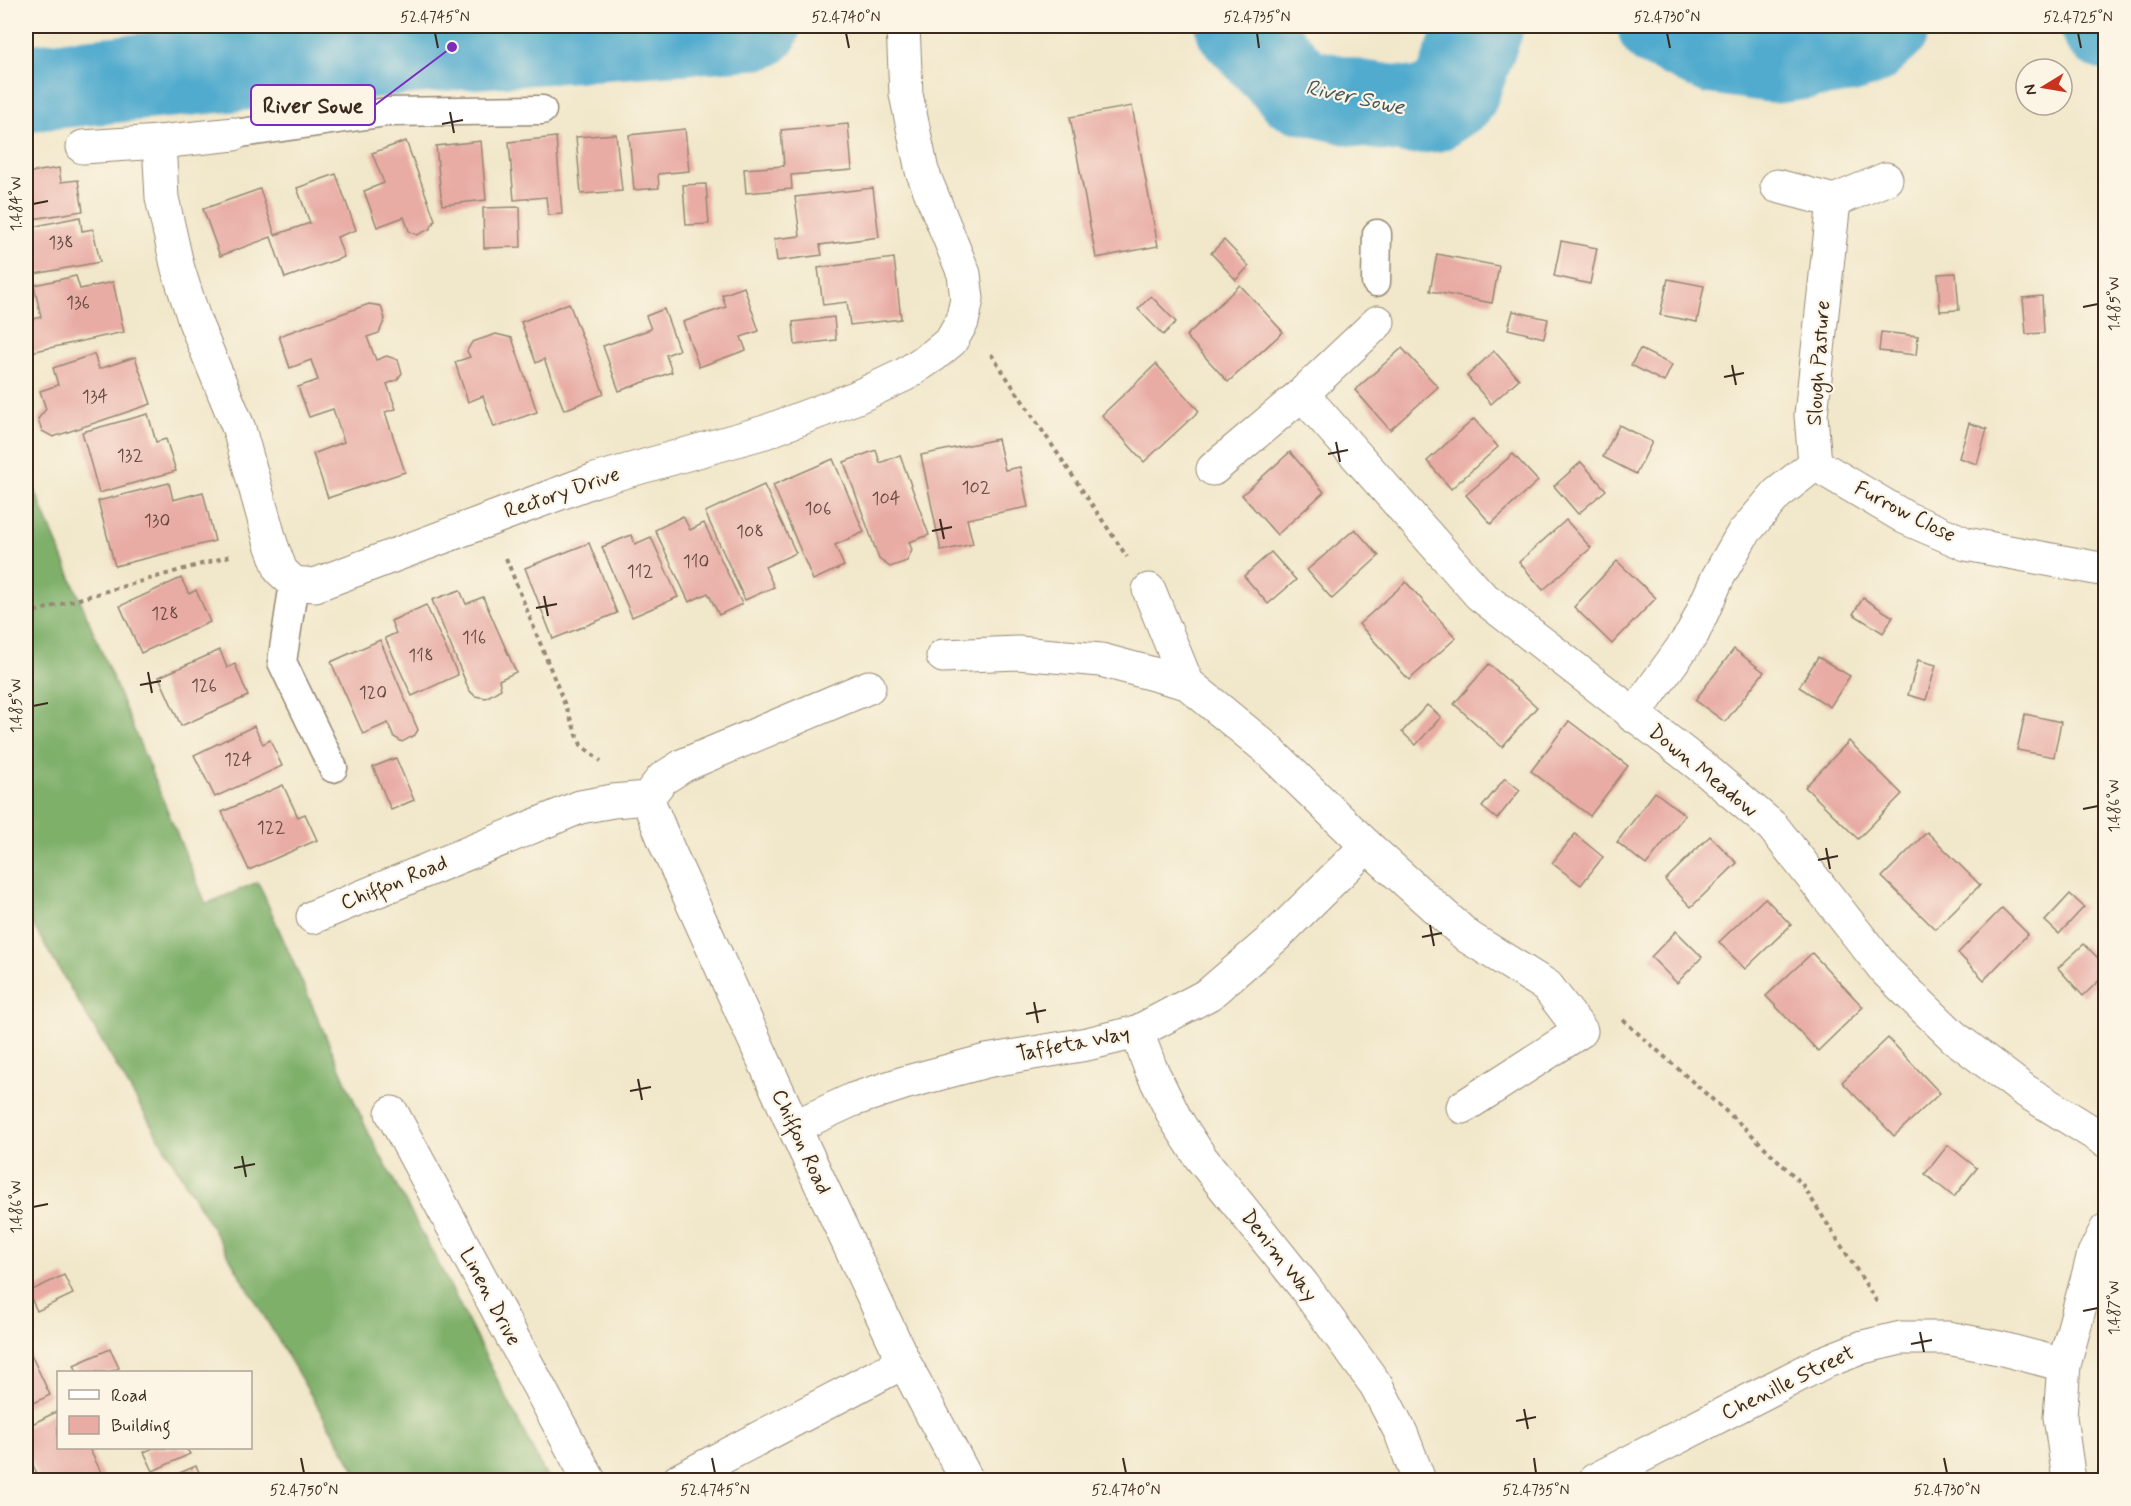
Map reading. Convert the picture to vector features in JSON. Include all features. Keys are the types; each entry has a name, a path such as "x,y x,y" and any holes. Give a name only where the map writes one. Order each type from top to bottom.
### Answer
{"street":[{"name":"Rectory Drive","path":"294,583 315,585 595,480 765,432 855,398 904,375 951,341 962,322 967,299 964,274 922,171 906,94 903,26"},
{"path":"83,147 234,134"},
{"path":"159,142 162,198 178,269 195,322 239,429 271,544 281,571 294,583"},
{"path":"1777,186 1834,201 1886,179"},
{"name":"Slough Pasture","path":"1815,464 1811,415 1834,201"},
{"path":"1213,469 1302,394 1378,322"},
{"name":"Down Meadow","path":"1302,394 1480,595 1633,716 1707,771 1773,827 1886,971 1954,1036 2024,1090 2106,1141"},
{"path":"1633,716 1693,633 1718,577 1742,534 1778,494 1815,464"},
{"name":"Furrow Close","path":"1815,464 1906,518 1966,544 2106,570"},
{"path":"1149,590 1187,683"},
{"path":"943,656 1018,653 1101,660 1187,683 1265,747 1367,846 1468,937 1547,986 1581,1031 1463,1107"},
{"path":"647,798 662,778 684,765 869,687"},
{"name":"Chiffon Road","path":"313,917 580,807 647,798 794,1127 904,1362 967,1480"},
{"name":"Taffeta Way","path":"794,1127 852,1100 925,1077 986,1061 1087,1044 1137,1032 1209,994 1275,937 1367,846"},
{"name":"Denim Way","path":"1137,1032 1150,1067 1175,1118 1201,1158 1303,1285 1376,1385 1401,1433 1419,1480"},
{"name":"Linen Drive","path":"392,1113 589,1480"},
{"path":"2069,1480 2060,1417 2064,1365 2094,1254 2106,1230"},
{"name":"Chenille Street","path":"1595,1480 1822,1363 1863,1347 1901,1338 1948,1338 2000,1348 2064,1365"},
{"path":"679,1480 904,1362"}],"lane":[{"path":"234,134 387,112 542,110"},
{"path":"1376,282 1377,234"},
{"path":"294,583 282,662 333,768"}],"path":[{"path":"962,322 989,350 1149,590"},
{"path":"491,518 581,745 647,798"},
{"path":"26,614 271,544"},
{"path":"1620,1018 1747,1130 1802,1184 1901,1338"}],"green space":[{"path":"26,469 206,904 258,882 367,1130 447,1280 548,1480 361,1480 26,913"}],"building":[{"path":"1132,106 1158,246 1096,258 1070,117"},
{"path":"848,124 852,170 791,175 792,189 746,193 744,169 784,166 781,130"},
{"path":"685,129 689,171 658,174 659,188 634,190 629,135"},
{"path":"616,134 622,191 581,194 576,137"},
{"path":"556,137 562,214 548,215 546,197 514,200 509,142"},
{"path":"406,141 435,220 430,229 417,235 409,231 404,217 377,227 364,191 384,183 372,153"},
{"path":"481,141 486,200 442,205 436,146"},
{"path":"59,168 61,182 78,180 83,211 26,220 26,173"},
{"path":"336,174 356,230 337,237 344,257 285,278 271,237 220,256 203,209 260,189 275,235 310,223 297,188"},
{"path":"706,184 709,224 686,225 683,185"},
{"path":"873,188 879,237 820,245 822,255 777,261 774,239 800,236 795,197"},
{"path":"520,207 521,247 484,248 483,208"},
{"path":"80,217 82,231 93,229 100,262 29,275 26,228"},
{"path":"1224,240 1249,266 1236,280 1211,253"},
{"path":"1561,241 1597,248 1590,284 1554,276"},
{"path":"1437,254 1499,266 1492,303 1430,291"},
{"path":"894,258 901,319 850,325 847,302 823,305 818,268"},
{"path":"1956,273 1959,310 1940,311 1938,274"},
{"path":"76,276 80,289 113,282 124,332 26,353 26,321 41,317 34,285"},
{"path":"1668,279 1704,286 1697,322 1660,315"},
{"path":"1240,285 1283,332 1228,382 1186,336"},
{"path":"744,287 759,331 741,337 746,350 699,367 683,322 726,307 722,295"},
{"path":"1151,296 1176,322 1163,335 1138,309"},
{"path":"2042,296 2044,333 2026,334 2023,298"},
{"path":"569,303 604,394 564,410 544,359 536,363 521,322"},
{"path":"369,304 381,306 385,319 379,333 367,337 376,360 387,356 398,360 402,373 397,380 387,384 396,409 385,412 405,472 328,498 313,454 344,442 333,409 309,417 298,387 318,380 311,360 290,368 279,336"},
{"path":"664,309 679,350 666,355 672,372 619,391 603,346 651,329 646,316"},
{"path":"1513,311 1548,319 1544,338 1508,329"},
{"path":"834,317 836,340 795,345 793,322"},
{"path":"1881,332 1918,336 1916,355 1879,351"},
{"path":"496,334 512,338 537,412 494,427 483,396 468,402 455,362 470,357 467,351 472,342"},
{"path":"1402,348 1438,387 1390,430 1355,390"},
{"path":"1640,349 1672,365 1664,382 1631,365"},
{"path":"1494,351 1519,379 1491,404 1467,376"},
{"path":"94,354 99,369 135,357 151,404 53,437 42,431 38,419 46,409 40,391 58,385 53,368"},
{"path":"1156,364 1199,411 1144,462 1102,415"},
{"path":"148,414 156,442 166,439 176,471 99,493 82,432"},
{"path":"1474,419 1498,447 1451,489 1427,461"},
{"path":"1969,423 1987,429 1977,464 1959,458"},
{"path":"1619,425 1652,442 1636,474 1603,457"},
{"path":"998,439 1005,470 1020,467 1028,507 967,519 973,544 941,551 921,455"},
{"path":"876,450 880,463 900,455 929,535 909,542 912,550 907,561 890,567 879,559 844,462"},
{"path":"1290,452 1324,492 1277,535 1242,495"},
{"path":"1513,454 1538,481 1491,524 1466,495"},
{"path":"833,459 864,532 835,545 844,566 813,580 773,485"},
{"path":"1581,462 1606,490 1578,514 1554,486"},
{"path":"169,483 173,500 203,492 215,541 115,566 98,501"},
{"path":"764,485 796,553 765,567 774,587 745,600 705,512"},
{"path":"683,516 690,530 704,523 742,604 719,615 708,593 689,602 655,530"},
{"path":"1566,520 1591,548 1543,590 1519,562"},
{"path":"1355,529 1379,556 1332,599 1307,570"},
{"path":"631,535 635,544 651,537 678,597 632,617 602,547"},
{"path":"589,543 617,613 553,639 525,568"},
{"path":"1271,552 1296,580 1268,604 1244,576"},
{"path":"1617,561 1656,598 1612,644 1574,607"},
{"path":"181,578 189,594 196,590 210,622 141,653 120,606"},
{"path":"1406,582 1456,638 1409,680 1359,624"},
{"path":"460,590 466,604 483,597 516,672 499,680 501,689 486,698 475,696 469,690 432,600"},
{"path":"1863,598 1893,617 1883,633 1853,614"},
{"path":"426,605 458,675 412,696 385,638 396,633 391,621"},
{"path":"380,640 418,730 415,735 402,742 394,737 388,723 363,734 331,662"},
{"path":"1734,649 1764,672 1725,722 1695,700"},
{"path":"220,650 227,668 235,664 248,696 181,726 159,677"},
{"path":"1818,657 1850,676 1830,707 1799,687"},
{"path":"1918,660 1936,665 1926,700 1908,695"},
{"path":"1489,664 1537,707 1502,747 1454,704"},
{"path":"1427,705 1441,717 1416,745 1402,732"},
{"path":"2025,714 2061,722 2054,757 2017,750"},
{"path":"1569,721 1628,766 1590,816 1531,771"},
{"path":"254,726 263,744 270,740 282,766 215,797 194,755"},
{"path":"1849,741 1902,794 1858,839 1805,787"},
{"path":"396,758 414,800 391,810 373,767"},
{"path":"1505,778 1520,790 1497,819 1482,807"},
{"path":"283,785 298,817 305,814 317,840 249,870 222,812"},
{"path":"1655,792 1685,815 1646,865 1617,842"},
{"path":"1927,832 1980,885 1935,929 1882,877"},
{"path":"1575,834 1603,857 1581,885 1552,863"},
{"path":"1710,836 1737,863 1691,907 1665,880"},
{"path":"2070,894 2084,907 2059,934 2045,921"},
{"path":"1765,898 1791,925 1745,969 1719,942"},
{"path":"2002,908 2028,934 1984,980 1958,953"},
{"path":"1676,931 1702,957 1677,983 1651,957"},
{"path":"2084,944 2106,966 2106,974 2083,996 2058,968"},
{"path":"1812,953 1863,1007 1818,1051 1766,996"},
{"path":"1888,1038 1940,1093 1894,1136 1842,1082"},
{"path":"1948,1145 1977,1168 1954,1197 1925,1174"},
{"path":"64,1275 73,1294 37,1311 28,1292"},
{"path":"26,1344 50,1395 26,1407"},
{"path":"110,1349 119,1368 112,1371 77,1371 74,1365"},
{"path":"57,1412 57,1449 90,1449 105,1480 40,1480 26,1450 26,1427"},
{"path":"151,1449 187,1449 190,1454 153,1471 144,1452"},
{"path":"196,1466 203,1480 163,1480"}],"waterway":[{"name":"River Sowe","path":"26,88 452,47 757,26"},
{"name":"River Sowe","path":"1239,26 1298,89 1356,103 1411,111 1431,109 1455,93 1480,26"},
{"name":"River Sowe","path":"1661,26 1714,51 1777,60 1847,50 1866,44 1886,26"}],"place":[{"name":"River Sowe","path":"452,47"}]}
